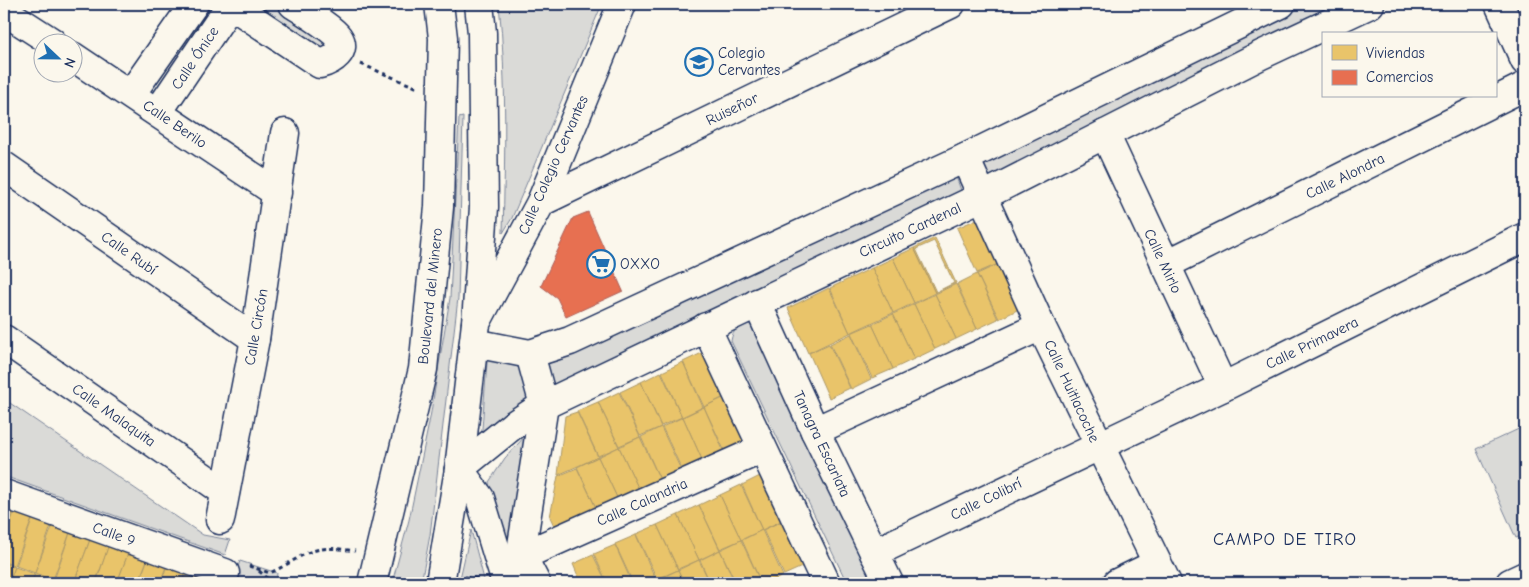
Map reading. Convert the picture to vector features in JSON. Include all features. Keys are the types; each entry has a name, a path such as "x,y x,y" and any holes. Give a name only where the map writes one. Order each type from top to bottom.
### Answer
{"street":[{"path":"131,94 194,4"},
{"path":"231,4 320,64 331,62 339,54 341,46 338,36 293,4"},
{"name":"Calle Ónice","path":"158,112 231,4"},
{"name":"Boulevard del Minero","path":"375,571 422,368 439,207 443,38 439,4"},
{"path":"440,583 459,469 475,333 484,208 482,33 479,4"},
{"name":"Calle Colegio Cervantes","path":"475,333 540,202 622,4"},
{"name":"Ruiseñor","path":"540,202 951,4"},
{"path":"475,333 530,354 570,341 965,158 1281,4"},
{"name":"Circuito Cardenal","path":"459,469 512,426 544,405 983,196 1261,55 1370,4"},
{"path":"1499,4 1525,60"},
{"path":"4,11 37,32"},
{"name":"Calle Berilo","path":"82,62 277,193"},
{"name":"Calle Alondra","path":"1165,265 1525,86"},
{"name":"Calle Circón","path":"220,520 255,339 285,133"},
{"name":"Calle Mirlo","path":"1105,134 1223,387"},
{"name":"Calle Huitlacoche","path":"965,158 1098,445 1162,573"},
{"name":"Calle Rubí","path":"4,166 255,339"},
{"name":"Calle Primavera","path":"1098,445 1223,387 1525,237"},
{"name":"Tanagra Escarlata","path":"757,303 815,431 889,583"},
{"path":"815,431 1042,326"},
{"path":"706,327 762,449 819,581"},
{"name":"Calle Malaquita","path":"4,339 225,492"},
{"path":"515,583 522,556 544,405 530,354"},
{"name":"Calle Colibrí","path":"874,553 1098,445"},
{"name":"Calle Calandria","path":"522,556 762,449"},
{"path":"459,469 480,498 506,583"},
{"name":"Calle 9","path":"4,494 231,575"},
{"path":"522,556 536,583"},
{"path":"1117,583 1162,573"},
{"path":"1510,583 1525,576"}],"path":[{"path":"379,71 441,98"},
{"path":"231,575 238,563 270,574 304,553 322,548 340,549 375,571"},
{"path":"231,575 257,569"},
{"path":"257,569 266,577 265,583"}],"shaded area":[{"path":"252,4 275,4 324,37 330,47 324,50"},
{"path":"499,4 602,4 512,218 503,233 505,147 502,33"},
{"path":"1303,4 1349,4 990,178 981,160"},
{"path":"463,117 458,298 430,535 421,583 392,583 409,520 430,418 450,298 459,118"},
{"path":"955,174 962,193 481,442 489,336 546,364 562,359"},
{"path":"750,324 758,329 879,583 847,583 731,341 737,329"},
{"path":"4,399 203,535 230,540 225,555 4,476"},
{"path":"1525,426 1525,534 1516,538 1476,449"},
{"path":"527,434 510,558 493,515 489,482 505,458"},
{"path":"471,530 485,583 459,583"},
{"path":"240,561 277,573 276,583 232,583"}],"building: Viviendas":[{"path":"977,219 998,264 977,273 957,228"},
{"path":"935,238 956,283 935,293 914,248","holes":["934,241 954,283 936,292 916,249"]},
{"path":"914,248 935,293 914,303 893,258"},
{"path":"893,258 914,303 893,313 872,268"},
{"path":"999,264 1019,309 999,319 977,274"},
{"path":"872,268 893,313 850,333 830,288"},
{"path":"977,274 998,319 977,329 957,284"},
{"path":"956,284 977,329 956,339 935,294"},
{"path":"829,288 850,333 808,353 788,308"},
{"path":"935,294 956,339 935,349 914,304"},
{"path":"914,304 935,349 914,359 893,314"},
{"path":"893,314 914,359 893,369 872,324"},
{"path":"872,324 893,369 872,378 851,333"},
{"path":"851,334 871,379 851,389 830,344"},
{"path":"829,344 850,388 829,398 809,353"},
{"path":"704,352 724,397 704,407 683,362"},
{"path":"683,362 703,407 682,417 662,372"},
{"path":"661,372 682,417 661,426 641,382"},
{"path":"641,382 661,427 640,436 620,392"},
{"path":"619,392 640,437 619,446 598,402"},
{"path":"725,397 746,442 725,452 704,407"},
{"path":"598,402 619,447 598,456 577,411"},
{"path":"704,407 724,452 703,462 683,417"},
{"path":"577,412 598,457 558,475 565,416"},
{"path":"683,417 703,462 683,472 662,427"},
{"path":"661,427 682,472 661,482 641,437"},
{"path":"640,437 661,482 640,492 619,447"},
{"path":"619,447 640,492 619,502 598,457"},
{"path":"598,457 619,502 598,512 577,467"},
{"path":"577,468 598,512 556,530 550,517 558,476"},
{"path":"762,475 783,520 762,530 742,485"},
{"path":"741,485 762,530 741,540 720,495"},
{"path":"720,495 741,540 720,549 699,505"},
{"path":"699,505 720,550 699,560 678,515"},
{"path":"4,506 14,510 4,539"},
{"path":"15,510 33,516 15,566 4,562 4,540"},
{"path":"678,515 699,560 678,569 657,525"},
{"path":"33,517 52,523 35,573 16,566"},
{"path":"784,520 804,566 784,575 763,530"},
{"path":"53,524 71,530 53,580 35,573"},
{"path":"657,525 678,570 657,579 636,534"},
{"path":"71,530 91,537 74,583 64,583 54,580"},
{"path":"762,530 783,576 767,583 761,583 742,540"},
{"path":"636,535 656,580 649,583 633,583 615,544"},
{"path":"91,537 110,544 95,583 74,583"},
{"path":"741,540 761,583 736,583 720,550"},
{"path":"109,544 129,551 117,583 96,583"},
{"path":"615,545 632,583 607,583 594,554"},
{"path":"720,550 735,583 710,583 700,560"},
{"path":"129,551 148,558 138,583 117,583"},
{"path":"593,555 607,583 581,583 573,564"},
{"path":"148,558 167,564 160,583 139,583"},
{"path":"699,560 710,583 684,583 678,570"},
{"path":"4,563 15,567 9,583 4,583"},
{"path":"167,565 186,571 182,583 161,583"},
{"path":"15,567 35,574 31,583 9,583"},
{"path":"678,570 684,583 659,583 657,580"},
{"path":"186,571 204,578 202,583 182,583"},
{"path":"35,574 53,580 52,583 31,583"}],"building: Comercios":[{"path":"588,212 623,291 566,317 557,298 541,286 573,218"}],"place":[{"name":"Colegio Cervantes","path":"699,62"},
{"name":"OXXO","path":"601,264"}],"district":[{"name":"CAMPO DE TIRO","path":"1285,539"}]}
